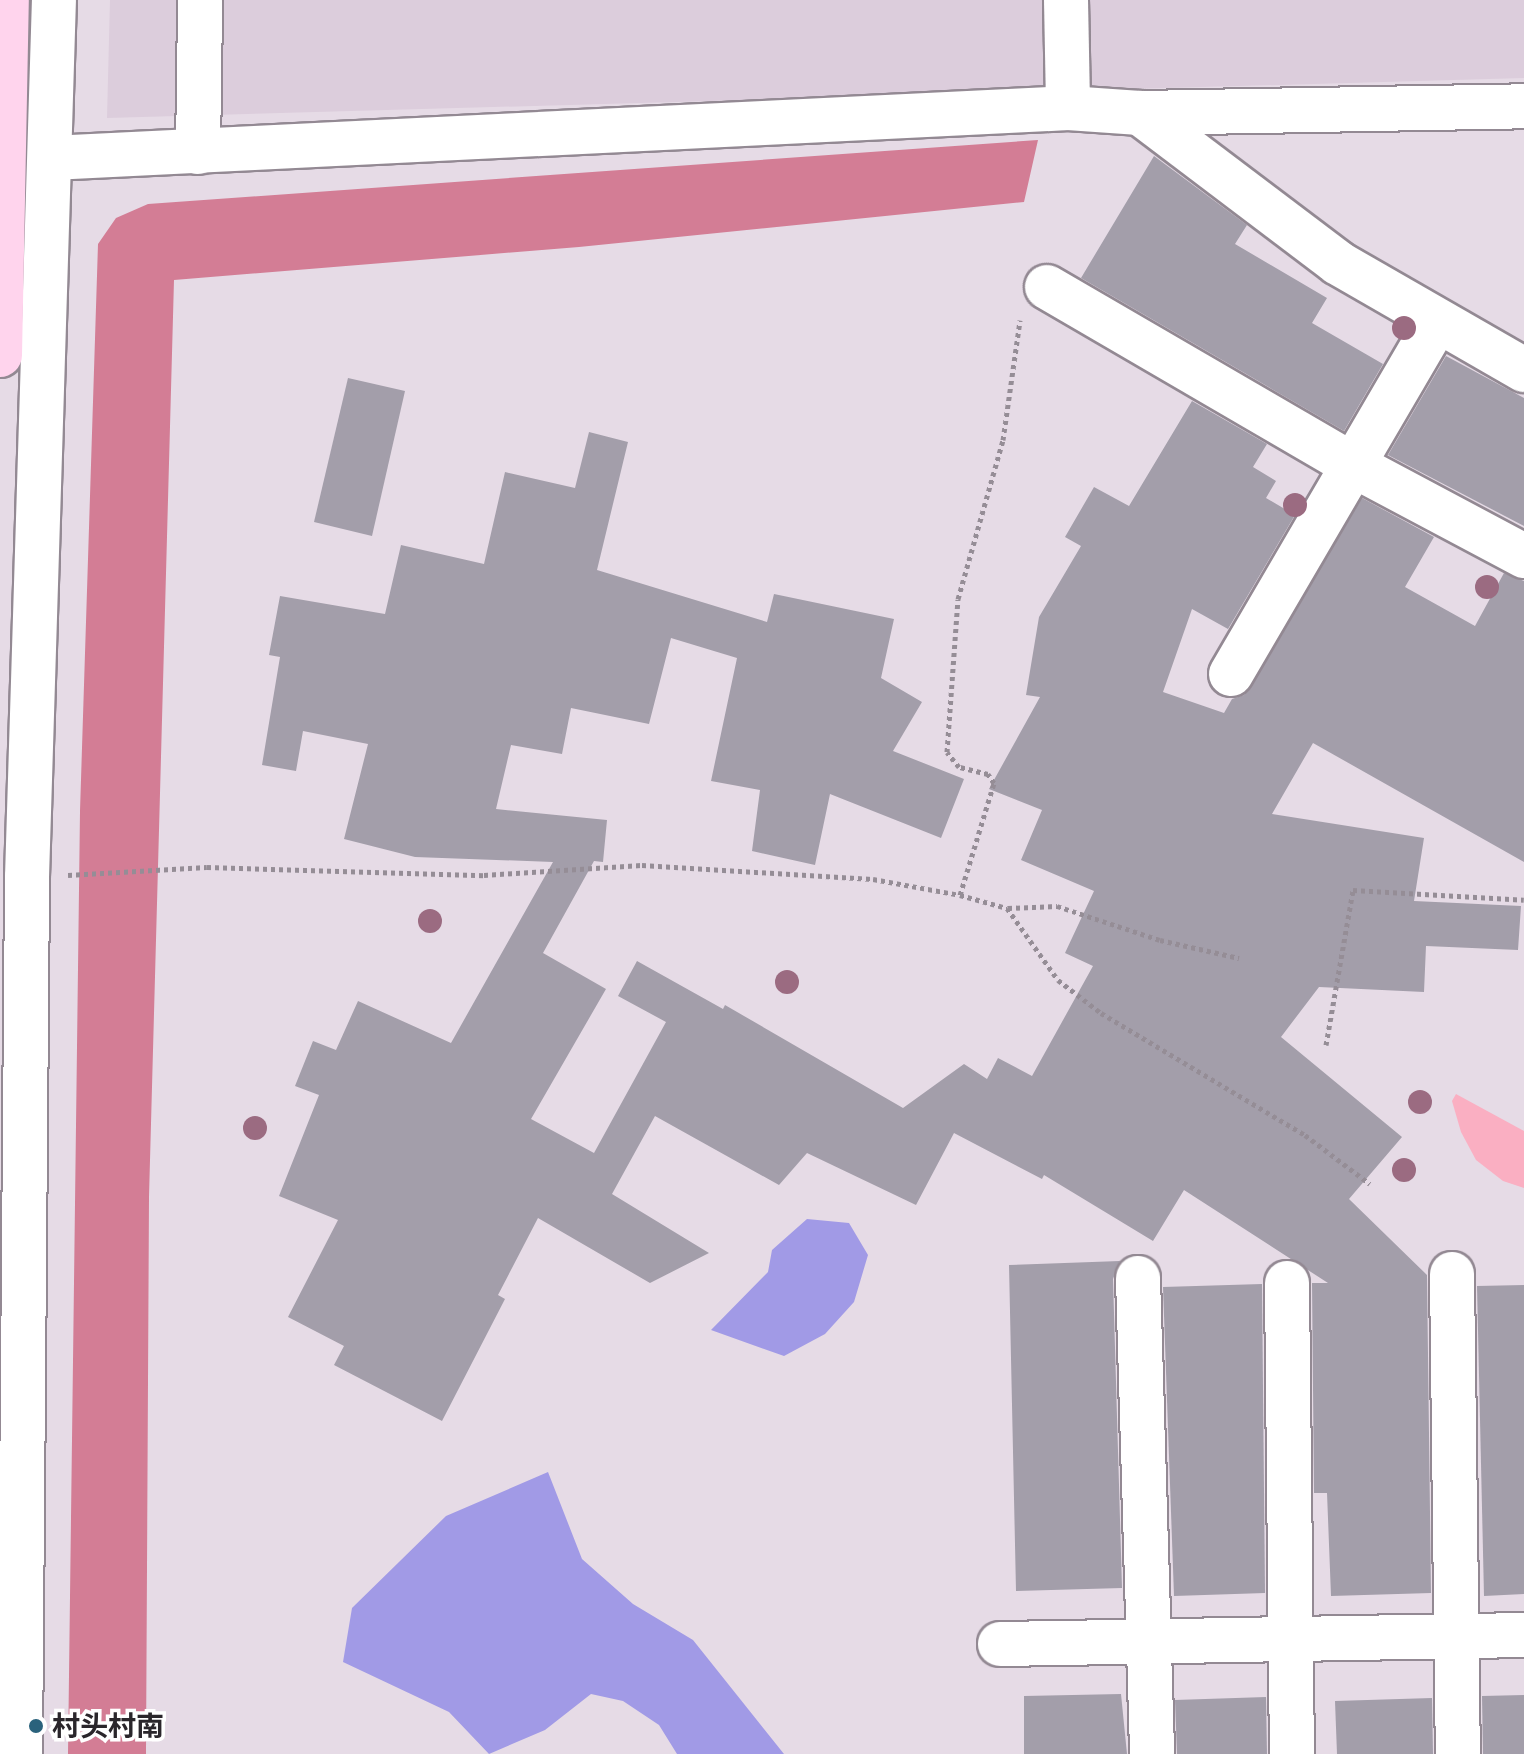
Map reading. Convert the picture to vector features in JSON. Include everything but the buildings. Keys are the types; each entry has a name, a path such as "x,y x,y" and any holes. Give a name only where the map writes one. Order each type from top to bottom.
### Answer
{"main road":[{"path":"0,355 7,0"}],"street":[{"path":"20,1754 27,877 54,0"},
{"path":"198,152 200,0"},
{"path":"1066,0 1068,108"},
{"path":"51,158 1068,108 1140,113 1524,106"},
{"path":"1140,113 1338,263 1524,370"},
{"path":"1047,287 1353,465 1524,556"},
{"path":"1231,674 1437,321"},
{"path":"1452,1274 1458,1754"},
{"path":"1138,1278 1152,1754"},
{"path":"1287,1283 1292,1754"},
{"path":"1000,1644 1524,1635"}],"path":[{"path":"960,895 994,783 988,774 959,767 947,752 958,599 1003,440 1018,323 1031,297 1047,287"},
{"path":"27,877 207,867 484,875 642,865 873,879 960,895 1007,908 1057,906 1160,940 1239,958"},
{"path":"1326,1045 1353,890 1524,900"},
{"path":"1007,908 1058,980 1305,1135 1370,1184"}],"shaded area":[{"path":"110,0 1524,0 1524,78 107,118"},
{"path":"1038,140 1024,202 579,247 174,280 149,1197 146,1754 68,1754 80,811 98,244 116,218 148,204"},
{"path":"1456,1094 1524,1131 1524,1188 1503,1181 1476,1160 1461,1132 1452,1101"},
{"path":"807,1219 849,1223 868,1255 854,1302 825,1334 784,1356 711,1330 768,1272 772,1250"},
{"path":"548,1472 582,1559 633,1604 693,1640 784,1754 677,1754 659,1725 623,1701 591,1694 545,1730 489,1754 449,1712 343,1662 352,1608 446,1516"}],"place":[{"name":"村头村南","path":"36,1726"}]}
